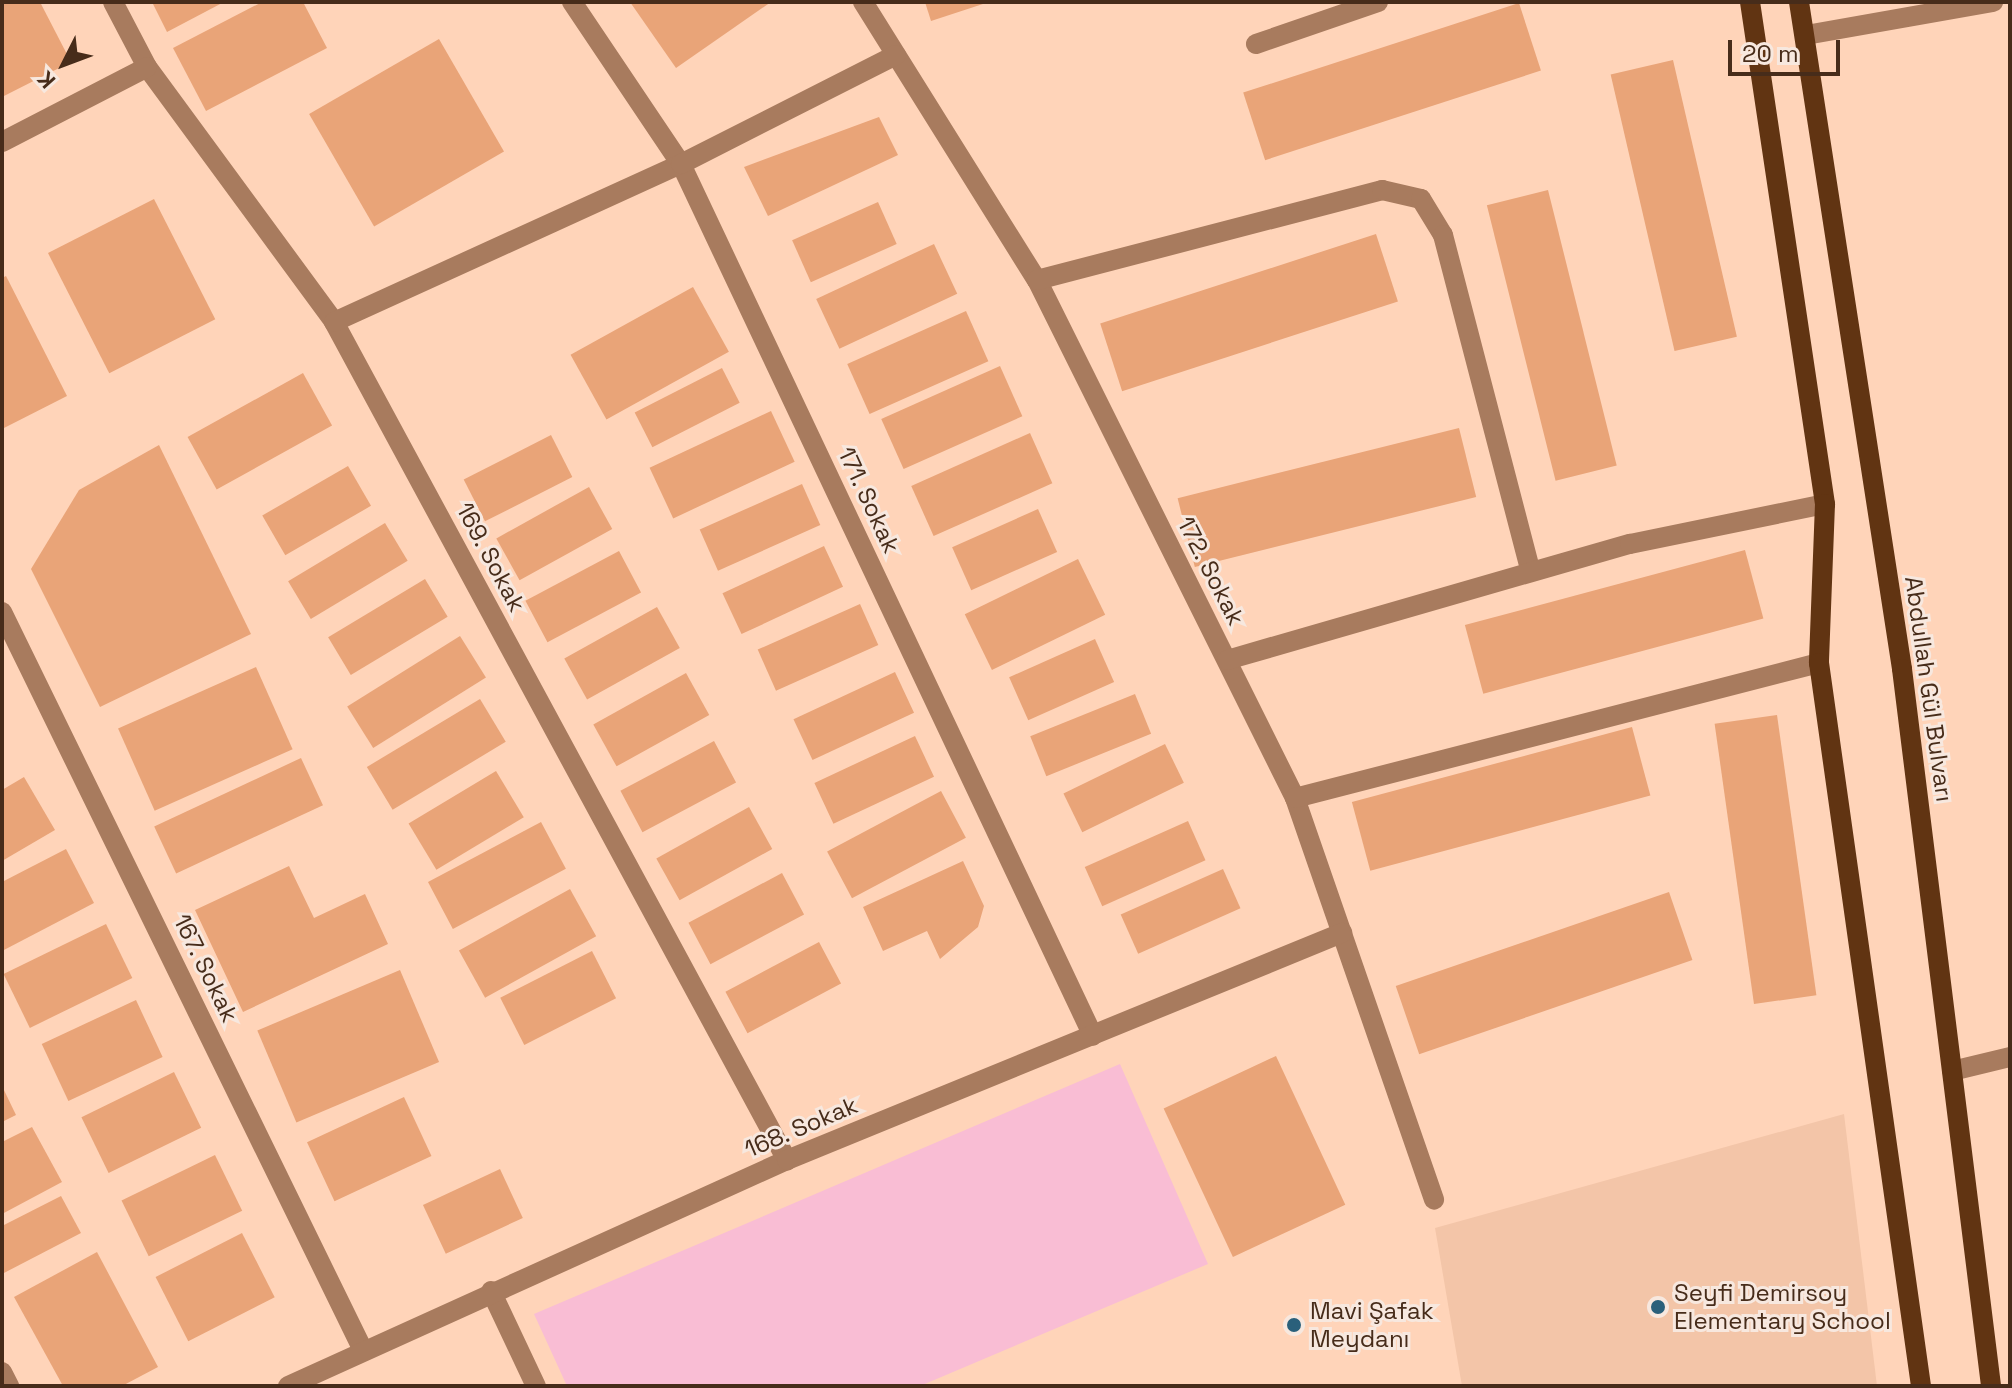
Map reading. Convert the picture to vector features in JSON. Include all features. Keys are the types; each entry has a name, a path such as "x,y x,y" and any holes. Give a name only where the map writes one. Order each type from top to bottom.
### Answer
{"main road":[{"path":"1750,2 1825,504 1819,663 1921,1386"},
{"name":"Abdullah Gül Bulvarı","path":"1799,2 1902,669 1991,1386"}],"street":[{"name":"169. Sokak","path":"113,2 147,67 334,322 787,1160"},
{"name":"171. Sokak","path":"572,2 681,164 1093,1036"},
{"name":"172. Sokak","path":"863,2 1037,280 1295,798 1434,1200"},
{"path":"1256,44 1378,2"},
{"path":"1806,35 1993,2"},
{"path":"334,322 681,164 896,55"},
{"path":"2,142 147,67"},
{"path":"1037,280 1382,190 1421,199 1443,235 1531,572"},
{"path":"1227,660 1630,544 1825,504"},
{"name":"167. Sokak","path":"2,612 362,1348"},
{"path":"1295,798 1819,663"},
{"name":"168. Sokak","path":"288,1386 362,1348 787,1160 1342,933"},
{"path":"1952,1071 2010,1057"},
{"path":"491,1291 536,1386"},
{"path":"2,1372 9,1386"}],"shaded area":[{"path":"1120,1064 1208,1264 920,1386 567,1386 534,1314"},
{"name":"Seyfi Demirsoy Elementary School","path":"1844,1114 1877,1386 1462,1386 1435,1228"}],"building":[{"path":"2,2 40,2 71,62 2,97"},
{"path":"152,2 224,2 167,32"},
{"path":"262,2 303,2 327,48 206,111 173,48"},
{"path":"630,2 771,2 676,68"},
{"path":"925,2 986,2 986,3 931,21"},
{"path":"1519,3 1541,71 1265,160 1243,93"},
{"path":"439,39 504,152 374,227 309,114"},
{"path":"1673,60 1737,337 1675,351 1611,74"},
{"path":"879,117 898,155 768,216 744,167"},
{"path":"1548,190 1617,466 1556,481 1487,205"},
{"path":"154,199 215,319 109,373 48,253"},
{"path":"878,202 897,244 811,282 792,240"},
{"path":"1376,234 1398,302 1122,391 1100,324"},
{"path":"934,244 957,294 839,349 816,299"},
{"path":"6,276 67,396 2,429 2,278"},
{"path":"693,287 729,352 606,420 571,355"},
{"path":"966,311 988,361 870,414 847,364"},
{"path":"1000,366 1022,416 904,469 881,419"},
{"path":"722,368 740,403 652,447 635,412"},
{"path":"303,373 332,425 217,489 188,437"},
{"path":"771,411 795,462 673,518 650,468"},
{"path":"1459,428 1476,497 1195,567 1178,498"},
{"path":"1030,433 1052,483 934,536 911,486"},
{"path":"551,435 572,477 485,521 464,479"},
{"path":"159,445 251,634 100,707 31,569 79,490"},
{"path":"348,466 371,506 285,555 262,516"},
{"path":"802,484 820,525 718,571 700,530"},
{"path":"589,487 612,529 520,580 496,538"},
{"path":"1038,509 1057,552 971,590 952,547"},
{"path":"385,523 408,561 311,619 288,581"},
{"path":"824,546 843,587 742,634 722,593"},
{"path":"1745,550 1763,619 1483,694 1465,625"},
{"path":"619,551 641,592 547,642 525,601"},
{"path":"1078,559 1105,615 992,670 965,614"},
{"path":"425,579 448,617 351,675 328,637"},
{"path":"860,604 878,645 776,691 758,650"},
{"path":"657,607 680,648 587,699 564,658"},
{"path":"460,636 486,678 373,748 347,706"},
{"path":"1095,639 1114,682 1028,720 1009,677"},
{"path":"256,667 293,749 155,811 118,728"},
{"path":"895,672 914,713 813,760 793,719"},
{"path":"686,673 709,715 617,766 593,724"},
{"path":"1135,694 1151,734 1046,776 1030,736"},
{"path":"480,699 506,742 393,810 367,767"},
{"path":"1777,715 1816,995 1754,1004 1715,724"},
{"path":"1632,727 1650,796 1370,871 1352,802"},
{"path":"915,736 934,777 833,824 814,783"},
{"path":"714,741 736,782 642,832 620,791"},
{"path":"1165,744 1184,783 1082,832 1063,794"},
{"path":"301,758 323,805 176,874 154,826"},
{"path":"496,771 524,817 436,870 409,824"},
{"path":"24,777 55,830 2,861 2,790"},
{"path":"941,791 966,838 852,898 827,852"},
{"path":"749,807 772,849 680,900 656,858"},
{"path":"1188,821 1205,860 1102,906 1085,867"},
{"path":"541,822 566,869 453,929 428,882"},
{"path":"66,849 94,903 2,951 2,882"},
{"path":"963,861 984,906 978,927 940,959 927,931 883,951 863,907"},
{"path":"289,866 314,918 365,894 388,944 243,1012 195,910"},
{"path":"1223,869 1240,908 1138,954 1121,915"},
{"path":"782,873 804,914 710,964 688,923"},
{"path":"570,889 596,936 485,998 459,951"},
{"path":"1669,892 1692,960 1419,1054 1396,986"},
{"path":"106,924 132,978 30,1028 4,974"},
{"path":"819,942 841,983 747,1033 725,992"},
{"path":"592,951 616,998 524,1045 500,998"},
{"path":"400,970 439,1062 296,1123 257,1031"},
{"path":"136,1000 163,1057 68,1101 42,1044"},
{"path":"1276,1056 1345,1205 1233,1257 1164,1108"},
{"path":"174,1072 201,1128 109,1173 81,1117"},
{"path":"2,1086 16,1115 2,1122"},
{"path":"404,1097 431,1156 334,1201 307,1142"},
{"path":"32,1127 62,1182 2,1214 2,1142"},
{"path":"215,1155 242,1211 149,1256 122,1201"},
{"path":"500,1169 523,1218 446,1254 423,1205"},
{"path":"61,1196 81,1233 2,1274 2,1226"},
{"path":"242,1233 275,1297 188,1341 156,1277"},
{"path":"97,1252 158,1367 122,1386 63,1386 14,1297"}],"place":[{"name":"Seyfi Demirsoy Elementary School","path":"1658,1307"},
{"name":"Mavi Şafak Meydanı","path":"1294,1325"}]}
